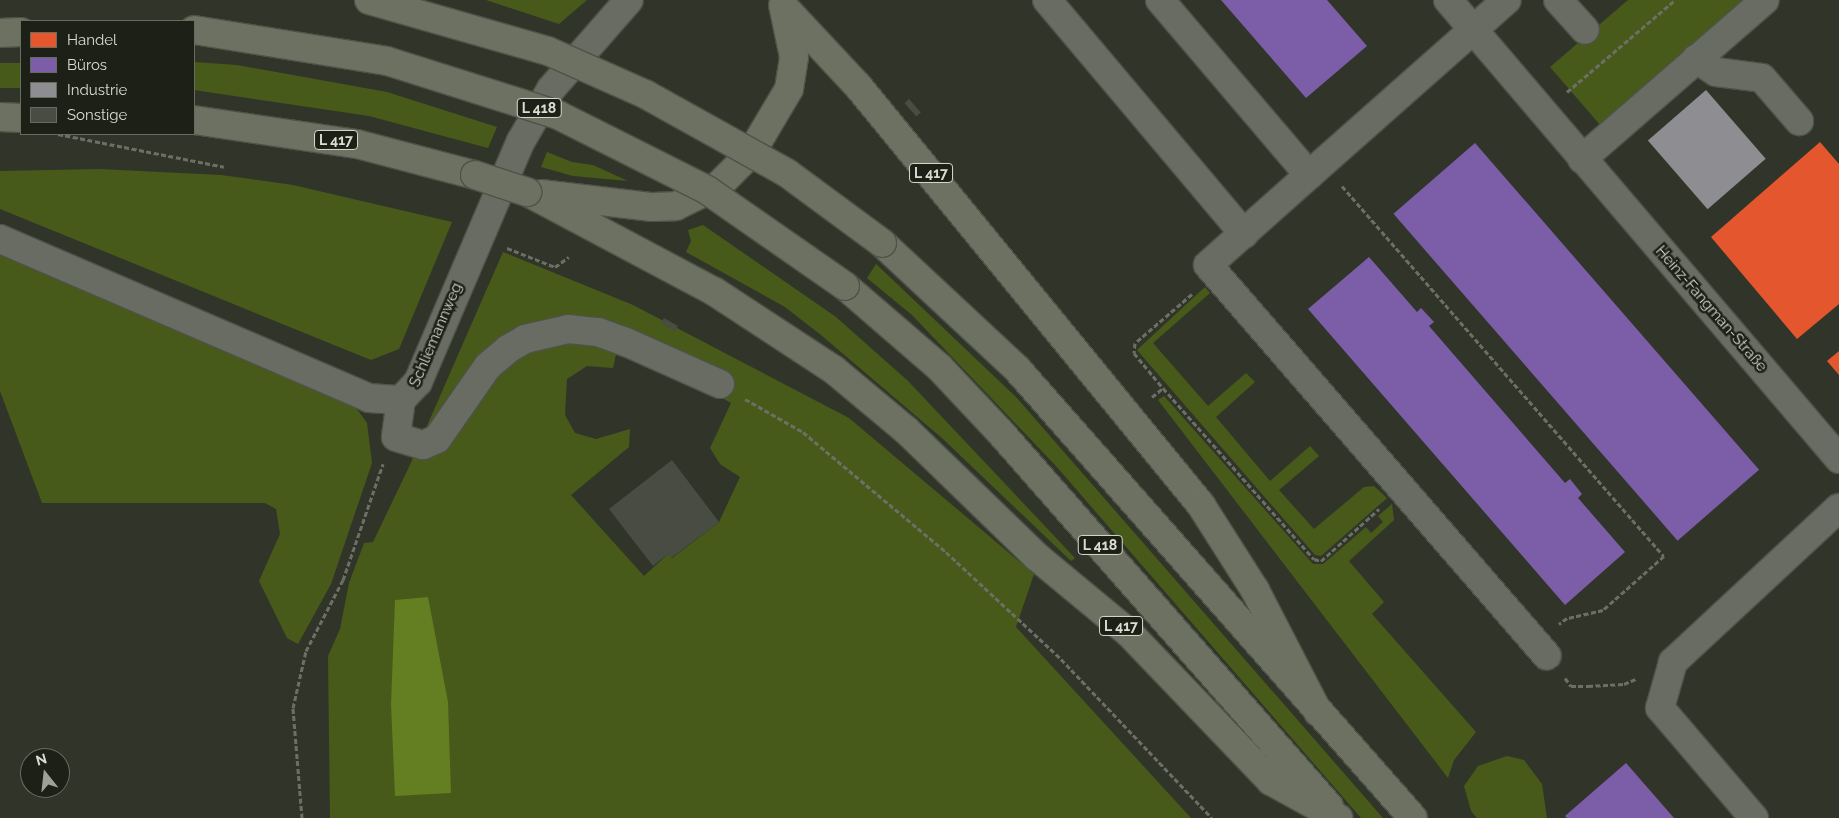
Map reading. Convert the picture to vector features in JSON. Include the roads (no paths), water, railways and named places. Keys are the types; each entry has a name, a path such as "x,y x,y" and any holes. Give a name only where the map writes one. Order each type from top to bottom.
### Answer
{"highway":[{"path":"369,0 548,51 645,94 787,173 882,243 1018,370 1318,712"},
{"name":"L 417","path":"527,192 652,207 676,206 719,185 751,153 789,89 794,57 782,4"},
{"name":"L 417","path":"782,4 858,86 1201,505 1255,590 1318,712 1413,818"},
{"name":"L 418","path":"195,30 387,61 558,115 707,190 845,286 940,368 1001,433 1338,818"},
{"path":"0,34 20,32"},
{"name":"L 417","path":"195,120 357,144 475,175 527,192 715,292 834,370 906,430 1030,551 1129,633 1271,781 1338,818"}],"street":[{"name":"Schliemannweg","path":"0,239 368,398 401,400 418,382 521,141 552,88 629,0"},
{"path":"1047,0 1244,234"},
{"path":"1160,0 1316,169"},
{"name":"Heinz-Fangman-Straße","path":"1448,0 1839,459"},
{"path":"1507,0 1208,265 1542,650"},
{"path":"1558,0 1585,30"},
{"path":"1582,159 1766,0"},
{"path":"1696,59 1716,72 1762,78 1799,121"},
{"path":"401,400 396,437 423,445 437,439 488,366 508,349 525,339 568,329 598,332 626,342 720,384"},
{"path":"1754,818 1660,708 1672,662 1839,508"}]}
